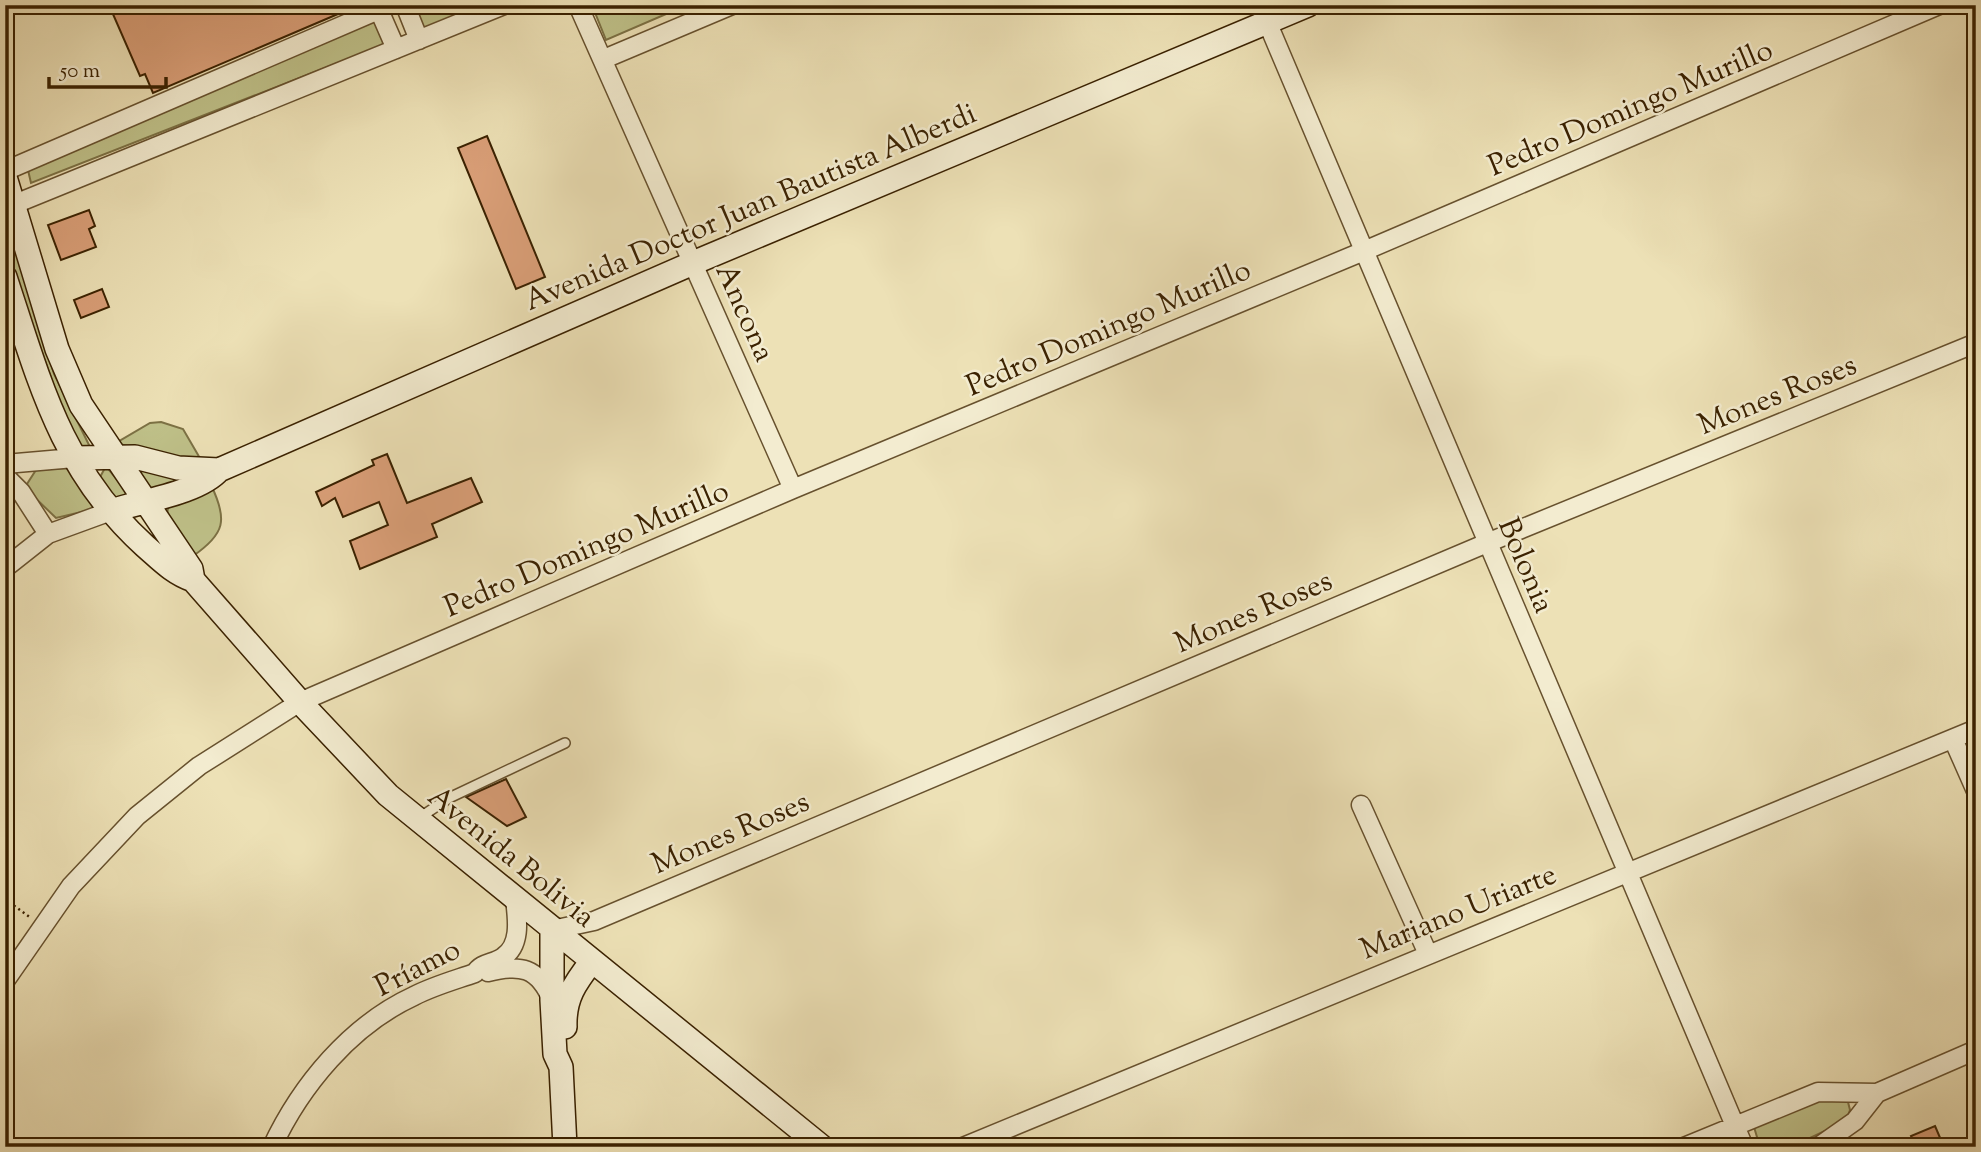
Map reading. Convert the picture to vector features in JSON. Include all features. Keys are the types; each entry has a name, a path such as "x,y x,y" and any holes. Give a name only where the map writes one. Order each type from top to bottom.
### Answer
{"street":[{"path":"405,5 419,40"},
{"path":"10,206 504,5"},
{"name":"Ancona","path":"578,5 793,489"},
{"path":"604,59 732,5"},
{"name":"Avenida Doctor Juan Bautista Alberdi","path":"111,511 186,489 219,470 1264,14 1308,5"},
{"name":"Pedro Domingo Murillo","path":"5,981 41,926 105,846 137,816 199,766 300,702 793,489 1364,251 1939,5"},
{"path":"5,172 384,8 396,49"},
{"name":"Bolonia","path":"1264,14 1744,1147"},
{"name":"Avenida Bolivia","path":"5,177 10,206 57,349 81,405 191,569 193,580"},
{"name":"Avenida Bolivia","path":"5,277 47,407 74,458 111,511 177,574 193,580 362,770 418,820 552,930 822,1147"},
{"name":"Mones Roses","path":"552,930 594,921 1487,543 1976,343"},
{"name":"Avenida Doctor Juan Bautista Alberdi","path":"74,458 135,457 178,468 219,470"},
{"path":"5,464 74,458"},
{"path":"5,476 21,492 48,534"},
{"path":"5,568 48,534 111,511"},
{"name":"Mariano Uriarte","path":"963,1147 1976,729"},
{"path":"1953,739 1976,791"},
{"path":"1361,806 1427,954"},
{"name":"Príamo","path":"272,1147 289,1111 333,1055 394,1007 505,956 512,947 517,926 515,899"},
{"path":"552,930 551,1000 555,1054 561,1068"},
{"path":"565,1147 561,1068 565,1054 564,1006 570,991 592,961"},
{"path":"475,972 483,974 512,966 524,968 539,978 551,1000"},
{"path":"1684,1147 1818,1092 1877,1093 1976,1049"},
{"path":"1818,1147 1855,1121 1877,1093"}],"lane":[{"path":"418,820 449,798 565,743"}],"path":[{"path":"5,899 41,926"}],"green space":[{"path":"412,5 485,5 424,29"},
{"path":"592,5 687,5 606,40"},
{"path":"373,17 384,43 381,46 31,183 28,170"},
{"path":"5,216 54,374 90,447 81,450 63,412 5,247"},
{"path":"161,422 183,429 201,460 153,453 116,443 150,423"},
{"path":"133,464 180,478 182,481 148,491"},
{"path":"106,466 127,492 123,497 112,497 99,479"},
{"path":"67,468 95,505 90,510 56,518 28,491 27,484 36,470"},
{"path":"211,485 220,508 220,525 212,541 193,556 170,524 168,510 170,503"},
{"path":"1847,1098 1850,1110 1848,1115 1827,1130 1791,1147 1760,1147 1754,1127 1799,1103"}],"building":[{"path":"109,5 359,5 153,93 145,74 140,76"},
{"path":"487,136 545,277 516,289 458,148"},
{"path":"89,210 95,226 89,229 96,247 61,260 48,225"},
{"path":"102,289 109,307 81,318 74,300"},
{"path":"387,454 407,503 471,478 482,502 432,524 437,537 360,569 350,541 388,525 379,502 343,517 335,498 322,506 316,492 374,465 372,460"},
{"path":"506,779 526,817 507,826 466,797"},
{"path":"1935,1126 1944,1147 1916,1147 1911,1136"}]}
